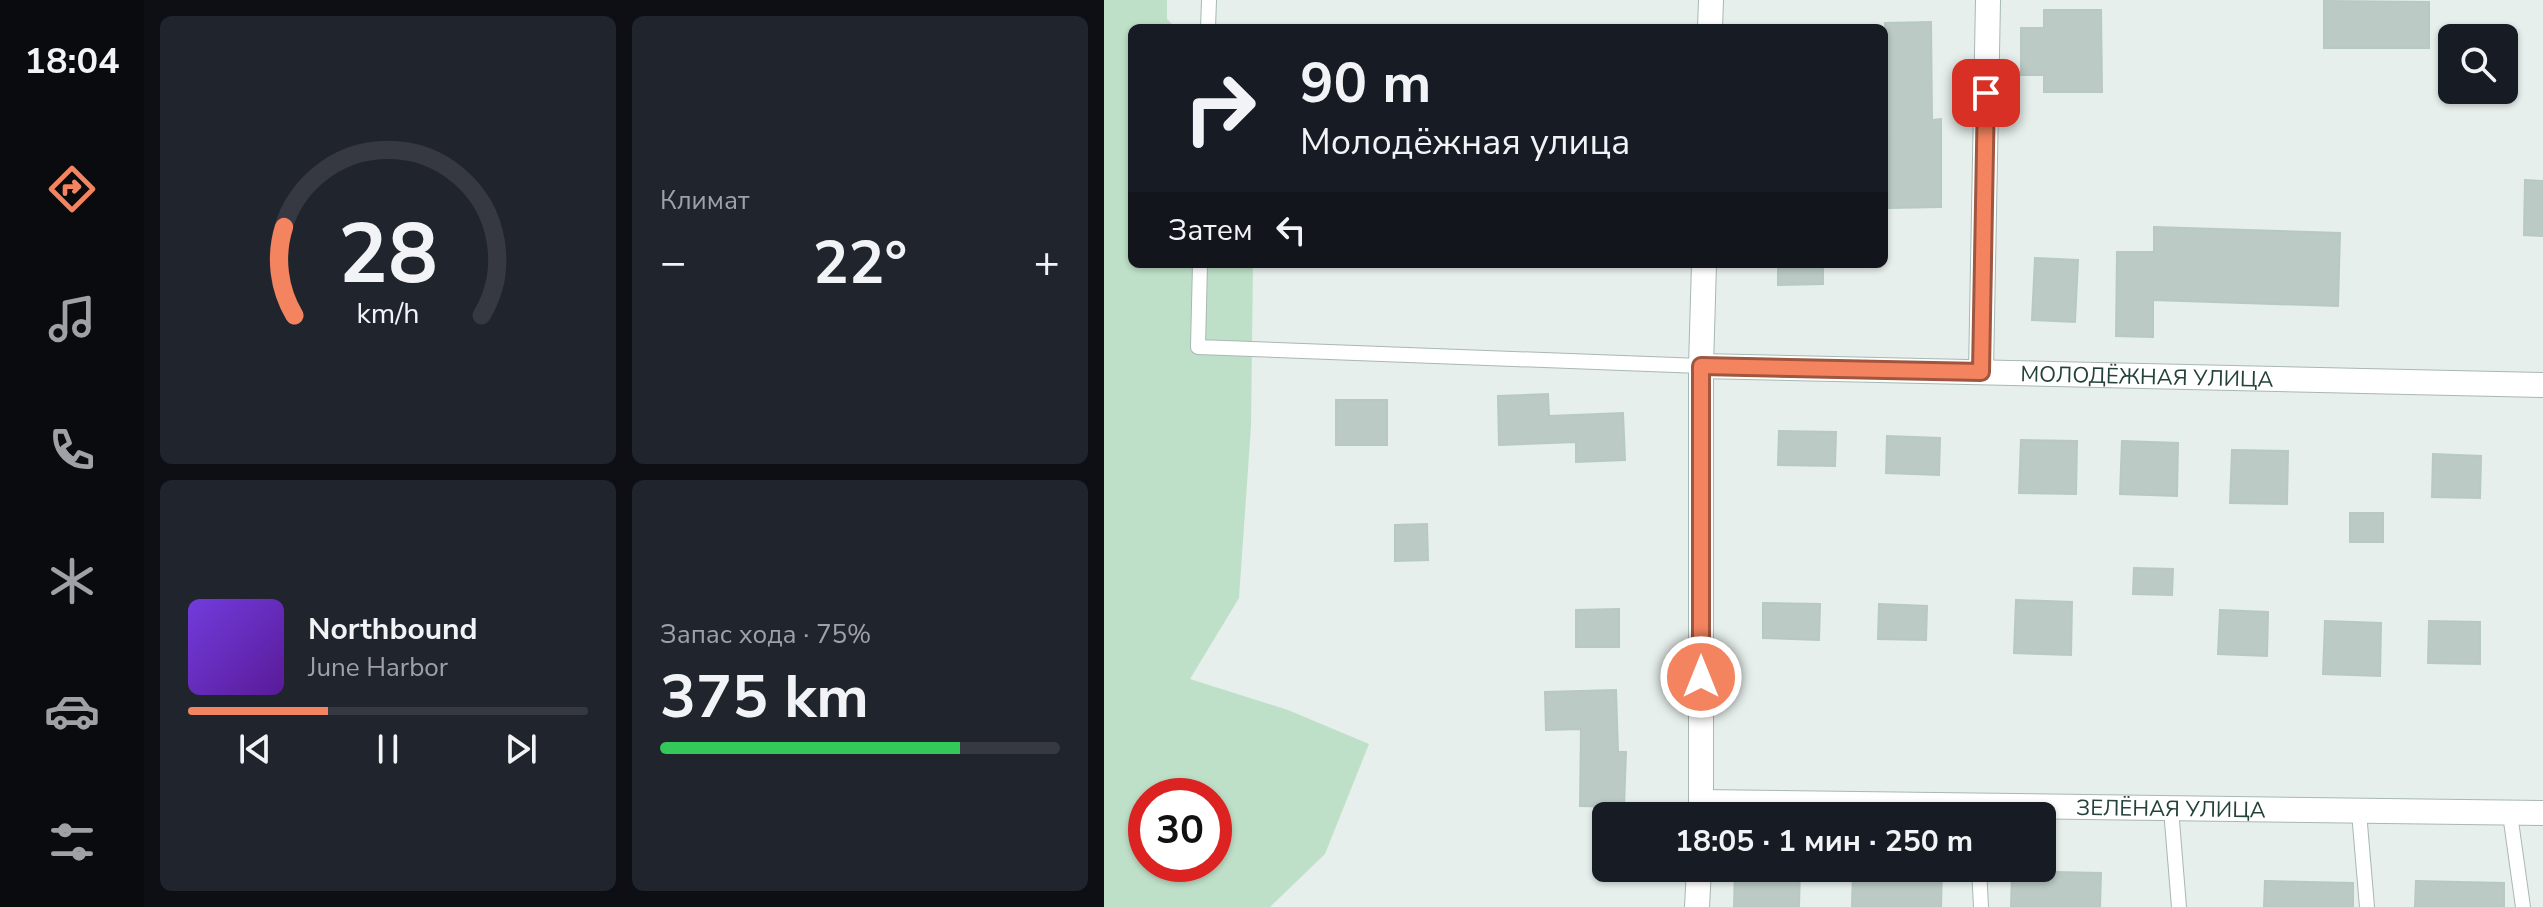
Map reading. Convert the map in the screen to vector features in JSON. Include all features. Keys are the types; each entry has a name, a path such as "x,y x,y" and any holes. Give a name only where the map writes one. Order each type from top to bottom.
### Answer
{"street":[{"path":"1710,24 1711,0"},
{"path":"1981,372 1988,0"},
{"path":"1701,802 1704,268"},
{"name":"МОЛОДЁЖНАЯ УЛИЦА","path":"1701,366 2543,385"},
{"name":"ЗЕЛЁНАЯ УЛИЦА","path":"2056,810 2543,813"},
{"path":"1697,907 1698,882"}],"lane":[{"path":"1208,24 1209,0"},
{"path":"1200,268 1198,347 1701,366"},
{"path":"2171,809 2179,907"},
{"path":"2359,812 2367,907"},
{"path":"2510,814 2523,907"},
{"path":"1980,882 1981,907"}],"green space":[{"path":"1104,0 1167,0 1167,19 1172,24 1128,24 1128,268 1253,268 1251,426 1239,598 1190,679 1288,710 1369,744 1325,854 1270,907 1104,907"}],"building":[{"path":"2324,1 2429,2 2429,48 2324,48"},
{"path":"2044,10 2101,10 2102,92 2044,92 2044,75 2021,75 2021,28 2044,28"},
{"path":"1931,22 1932,120 1941,119 1941,207 1889,208 1888,24 1885,23"},
{"path":"2525,180 2543,181 2543,236 2524,235"},
{"path":"2154,227 2340,233 2338,306 2153,300 2153,337 2116,336 2117,252 2154,252"},
{"path":"2035,258 2078,260 2075,322 2032,320"},
{"path":"1778,268 1823,268 1823,284 1778,285"},
{"path":"1548,394 1549,416 1623,413 1625,460 1576,462 1576,442 1499,445 1498,396"},
{"path":"1336,400 1387,400 1387,445 1336,445"},
{"path":"1779,431 1836,432 1835,466 1778,465"},
{"path":"1887,436 1940,438 1939,475 1886,473"},
{"path":"2021,440 2077,441 2076,494 2019,493"},
{"path":"2122,441 2178,443 2177,496 2120,494"},
{"path":"2232,450 2288,451 2287,504 2230,503"},
{"path":"2433,454 2481,456 2480,498 2432,497"},
{"path":"2350,513 2383,513 2383,542 2350,542"},
{"path":"1427,524 1428,560 1395,561 1395,525"},
{"path":"2134,568 2173,569 2172,595 2133,594"},
{"path":"2016,600 2072,602 2071,655 2014,653"},
{"path":"1763,603 1820,604 1819,640 1763,638"},
{"path":"1879,604 1927,606 1926,640 1878,639"},
{"path":"1619,609 1619,647 1576,647 1576,610"},
{"path":"2220,610 2268,612 2267,656 2218,654"},
{"path":"2325,621 2381,623 2380,676 2323,674"},
{"path":"2429,621 2480,622 2480,664 2428,663"},
{"path":"1616,690 1618,752 1626,752 1624,802 1592,802 1592,806 1580,806 1581,729 1546,730 1545,692"},
{"path":"2056,872 2101,873 2100,907 2011,907 2012,882 2056,882"},
{"path":"2265,881 2353,883 2353,907 2264,907"},
{"path":"2416,881 2504,883 2504,907 2415,907"},
{"path":"1735,882 1800,882 1799,907 1734,907"},
{"path":"1853,882 1942,882 1941,907 1852,907"}],"route":[{"path":"1701,677 1701,366 1981,372 1986,93"}]}
